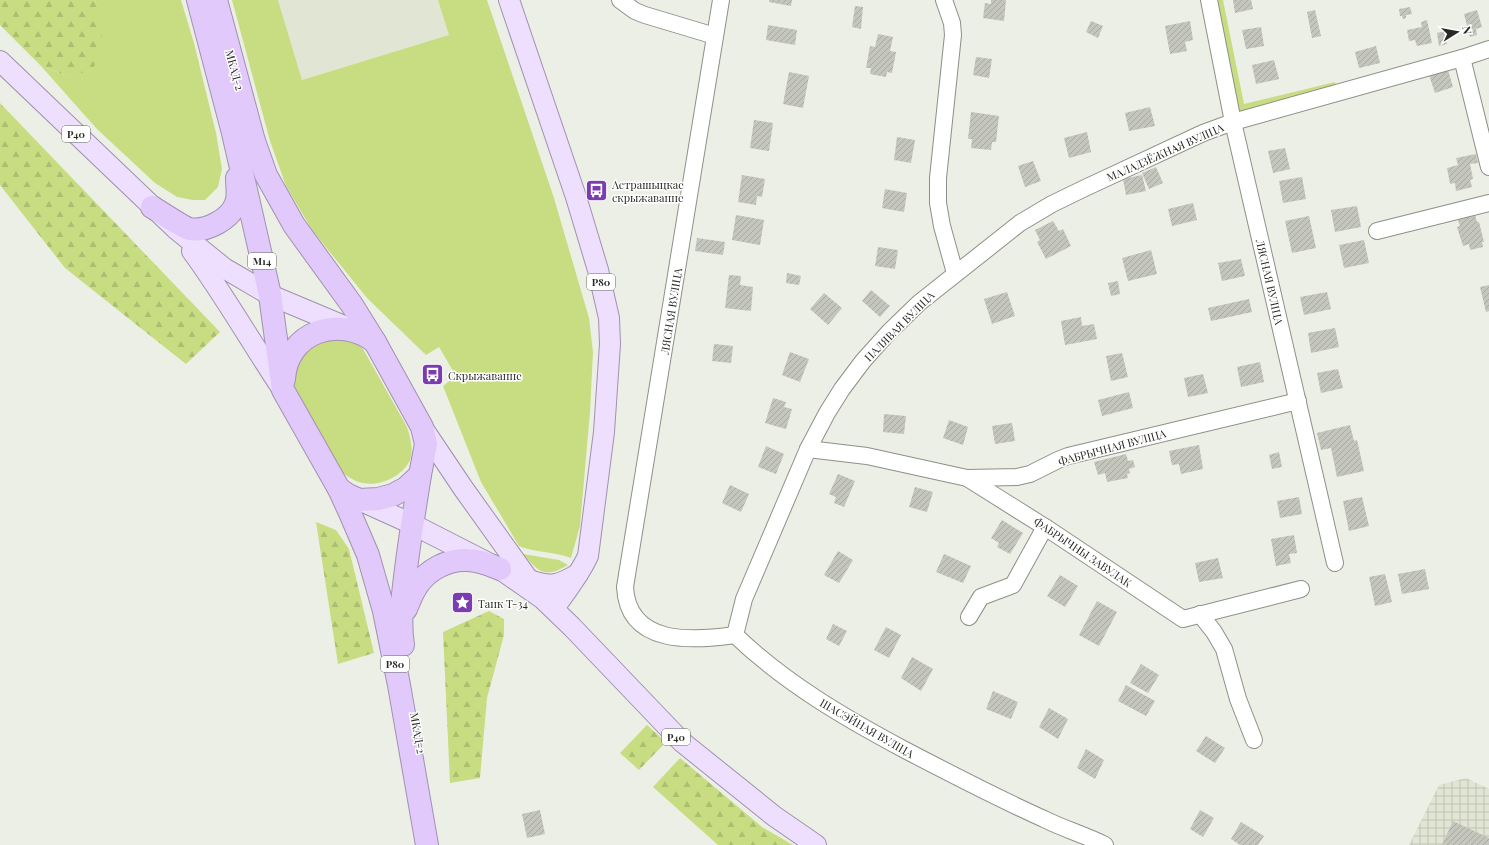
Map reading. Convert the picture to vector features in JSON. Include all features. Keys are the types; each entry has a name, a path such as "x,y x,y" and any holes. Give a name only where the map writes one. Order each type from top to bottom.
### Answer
{"highway":[{"name":"М14","path":"198,0 233,133 270,295 283,390 339,489"},
{"name":"МКАД-2","path":"216,0 254,141 266,175 294,225 352,305 375,342 422,427 426,444 420,475"},
{"name":"Р40","path":"152,206 190,229 203,228 216,224 231,214 237,203 238,191 233,133"},
{"path":"283,390 285,368 295,348 313,334 334,328 356,331 366,335 375,342"},
{"path":"339,489 348,496 359,500 378,499 393,496 406,488 420,475"},
{"name":"Р80","path":"400,621 412,524 420,475"},
{"name":"Р80","path":"339,489 368,555 384,611 399,685 427,845"},
{"path":"400,621 417,585 432,570 450,562 466,560 480,562 500,569"},
{"name":"МКАД-2","path":"400,621 406,666 438,845"}],"main road":[{"name":"Р80","path":"509,0 576,197 598,270 609,318 610,344 604,432 588,556 569,589 548,604"},
{"name":"Р40","path":"0,61 177,230 224,268 270,295 356,331"},
{"name":"Р40","path":"177,230 208,272 283,390"},
{"name":"Р40","path":"422,427 463,488 548,604 682,742 774,816 816,845"},
{"name":"Р40","path":"359,500 412,524 500,569 548,604"},
{"path":"530,580 541,585 561,584 578,574"}],"street":[{"path":"620,0 636,11 645,15 715,36"},
{"name":"ЛЯСНАЯ ВУЛІЦА","path":"721,0 625,587 628,605 636,620 657,634 691,640 735,635"},
{"path":"944,0 952,23 953,35 938,178 938,203 945,241 955,273"},
{"name":"ЛЯСНАЯ ВУЛІЦА","path":"1209,0 1233,122 1335,563"},
{"name":"МАЛАДЗЁЖНАЯ ВУЛІЦА","path":"955,273 1020,223 1052,204 1203,133 1233,122 1462,58 1489,49"},
{"path":"1462,58 1489,167"},
{"path":"1377,231 1489,203"},
{"name":"ПАЛЯВАЯ ВУЛІЦА","path":"735,635 744,599 808,449 831,407 842,389 863,361 889,332 919,303 955,273"},
{"name":"ФАБРЫЧНАЯ ВУЛІЦА","path":"808,449 867,456 967,478 1018,477 1030,474 1068,456 1298,401"},
{"name":"ФАБРЫЧНЫ ЗАВУЛАК","path":"967,478 1045,527 1183,619 1301,589"},
{"path":"969,617 981,596 1013,585 1045,527"},
{"path":"1200,614 1214,632 1224,649 1238,699 1254,740"},
{"name":"ШАСЭЙНАЯ ВУЛІЦА","path":"735,635 751,651 795,685 848,719 966,782 1045,820 1105,845"}],"shaded area":[{"path":"278,0 438,0 450,35 302,80"},
{"path":"1466,778 1489,789 1489,845 1409,845 1439,785"}],"green space":[{"path":"0,0 95,0 103,46 93,69 70,77 41,66 0,25"},
{"path":"95,0 181,0 194,43 216,133 222,169 218,187 205,200 193,200 177,197 155,183 97,129 41,66 70,77 97,6"},
{"path":"232,0 278,0 302,80 449,35 438,0 487,0 554,198 589,318 593,352 590,412 580,526 571,558 519,546 481,482 443,386 456,376 439,347 426,355 367,298 312,230 286,186 270,141"},
{"path":"1214,0 1223,0 1244,104 1335,82 1337,89 1242,113 1237,111"},
{"path":"0,103 220,332 186,364 65,268 0,185"},
{"path":"329,337 354,342 363,349 407,427 411,445 411,457 404,469 392,478 370,484 357,481 341,471 295,390 293,382 298,356"},
{"path":"316,522 336,530 349,549 374,653 338,664"},
{"path":"523,554 559,560 568,565 553,572 542,572"},
{"path":"489,611 504,619 504,635 487,698 480,778 450,783 443,632"},
{"path":"647,725 666,742 639,770 620,753"},
{"path":"680,758 762,827 793,845 718,845 653,787"}],"building":[{"path":"769,0 792,0 791,6 769,2"},
{"path":"991,0 1006,0 1004,21 983,18 985,3 991,4"},
{"path":"1233,0 1251,0 1253,9 1235,13"},
{"path":"855,6 863,7 861,29 852,27"},
{"path":"1410,7 1412,14 1406,15 1406,18 1403,19 1402,16 1400,16 1399,9"},
{"path":"1315,10 1321,36 1312,38 1307,12"},
{"path":"1477,10 1482,27 1476,29 1477,35 1470,37 1464,14"},
{"path":"1427,20 1432,43 1417,46 1415,40 1409,41 1407,30 1422,27 1421,22"},
{"path":"1091,21 1103,26 1098,38 1086,32"},
{"path":"1190,21 1193,40 1185,42 1187,51 1170,54 1165,26"},
{"path":"768,25 797,30 795,45 766,40"},
{"path":"1261,27 1264,46 1246,49 1242,30"},
{"path":"1444,31 1447,44 1439,46 1437,33"},
{"path":"878,34 893,37 890,51 896,52 892,73 887,72 886,77 870,74 871,68 866,68 870,46 875,47"},
{"path":"1376,46 1380,63 1359,68 1355,52"},
{"path":"976,57 992,59 989,78 973,75"},
{"path":"1274,60 1279,79 1256,84 1252,65"},
{"path":"1448,70 1453,87 1435,93 1429,75"},
{"path":"789,72 809,76 803,108 783,104"},
{"path":"1150,107 1155,126 1129,131 1125,113"},
{"path":"971,112 999,116 996,142 992,142 991,150 971,148 972,139 968,139"},
{"path":"754,120 773,123 769,151 750,148"},
{"path":"1087,132 1091,152 1069,158 1064,138"},
{"path":"897,137 915,140 911,163 894,160"},
{"path":"1285,148 1290,169 1273,173 1268,151"},
{"path":"1476,154 1478,163 1470,164 1473,179 1470,180 1472,187 1456,191 1455,183 1450,184 1447,168 1458,165 1456,158"},
{"path":"1033,161 1041,181 1025,187 1018,166"},
{"path":"1156,167 1163,183 1149,189 1142,173"},
{"path":"742,175 765,179 762,197 757,196 756,205 738,202"},
{"path":"1142,175 1146,191 1126,195 1123,179"},
{"path":"1302,177 1306,199 1283,203 1279,181"},
{"path":"885,189 907,193 904,212 882,208"},
{"path":"1193,203 1197,220 1172,226 1168,209"},
{"path":"1357,206 1361,227 1335,232 1331,210"},
{"path":"736,215 764,220 760,245 732,240"},
{"path":"1475,215 1477,222 1479,222 1484,242 1482,242 1483,247 1470,250 1469,244 1463,246 1457,227 1460,226 1458,220"},
{"path":"1309,216 1316,248 1292,253 1285,221"},
{"path":"1053,221 1059,231 1063,229 1071,246 1046,259 1037,242 1040,240 1035,230"},
{"path":"697,238 725,242 723,255 695,251"},
{"path":"1364,240 1369,263 1344,268 1339,245"},
{"path":"878,247 898,250 895,269 875,266"},
{"path":"1151,250 1157,274 1128,281 1122,258"},
{"path":"1241,259 1245,276 1222,281 1218,263"},
{"path":"787,273 801,276 799,285 786,283"},
{"path":"729,275 741,276 740,285 753,287 751,311 725,308"},
{"path":"1118,281 1120,294 1111,296 1108,283"},
{"path":"1489,285 1489,311 1486,312 1480,287"},
{"path":"871,290 890,306 880,317 862,301"},
{"path":"1007,292 1015,316 992,324 984,299"},
{"path":"1327,292 1331,309 1304,315 1300,297"},
{"path":"824,293 842,308 828,325 810,309"},
{"path":"1249,299 1252,312 1211,321 1208,308"},
{"path":"1081,317 1082,326 1094,324 1097,339 1065,345 1061,321"},
{"path":"1335,328 1339,347 1311,353 1308,333"},
{"path":"714,344 733,346 731,363 712,361"},
{"path":"790,352 809,359 800,382 782,375"},
{"path":"1122,353 1128,377 1111,381 1106,356"},
{"path":"1260,362 1264,382 1241,387 1237,367"},
{"path":"1338,369 1343,388 1321,393 1317,373"},
{"path":"1203,374 1208,393 1188,397 1184,378"},
{"path":"1129,392 1133,408 1102,416 1098,400"},
{"path":"773,398 786,402 784,407 792,409 786,429 765,423"},
{"path":"884,414 906,416 904,434 883,432"},
{"path":"949,420 968,427 963,445 943,438"},
{"path":"1012,423 1015,441 995,444 992,426"},
{"path":"1350,425 1354,441 1357,440 1364,471 1337,477 1331,448 1321,450 1317,433"},
{"path":"1199,445 1203,469 1181,474 1179,464 1172,465 1169,451"},
{"path":"766,446 784,454 776,474 758,467"},
{"path":"1279,452 1282,467 1272,469 1269,455"},
{"path":"1126,454 1128,461 1133,460 1135,467 1129,469 1130,473 1127,474 1128,478 1107,482 1105,473 1098,475 1094,462"},
{"path":"838,474 855,481 844,507 834,503 836,497 829,494"},
{"path":"730,485 749,494 741,512 722,503"},
{"path":"915,487 933,492 927,512 909,507"},
{"path":"1299,497 1302,514 1280,518 1277,501"},
{"path":"1362,497 1369,526 1349,531 1343,501"},
{"path":"1002,520 1023,533 1010,554 997,547 999,543 991,538"},
{"path":"1294,535 1297,553 1289,554 1291,563 1276,566 1271,539"},
{"path":"838,551 853,560 839,583 824,575"},
{"path":"944,554 971,566 963,583 936,572"},
{"path":"1218,558 1223,578 1199,582 1195,563"},
{"path":"1425,569 1429,589 1402,594 1398,574"},
{"path":"1385,574 1392,602 1375,606 1369,577"},
{"path":"1060,575 1078,586 1065,607 1047,596"},
{"path":"1097,601 1117,612 1099,646 1079,635"},
{"path":"833,624 847,631 839,646 826,639"},
{"path":"886,627 901,635 889,658 874,650"},
{"path":"912,657 933,669 921,691 901,678"},
{"path":"1141,664 1159,675 1148,693 1130,683"},
{"path":"1126,685 1155,701 1146,716 1118,701"},
{"path":"993,691 1018,702 1011,719 986,709"},
{"path":"1049,708 1068,719 1058,739 1039,727"},
{"path":"1206,736 1225,748 1215,763 1196,751"},
{"path":"1086,749 1104,760 1095,779 1077,768"},
{"path":"540,810 545,834 527,838 522,814"},
{"path":"1200,810 1214,818 1203,837 1190,829"},
{"path":"1453,821 1489,838 1489,845 1442,845"},
{"path":"1241,822 1264,836 1258,845 1240,845 1231,839"}],"place":[{"name":"Астрашыцкае скрыжаванне","path":"596,190"},
{"name":"Скрыжаванне","path":"432,375"},
{"name":"Танк Т-34","path":"462,603"}]}
